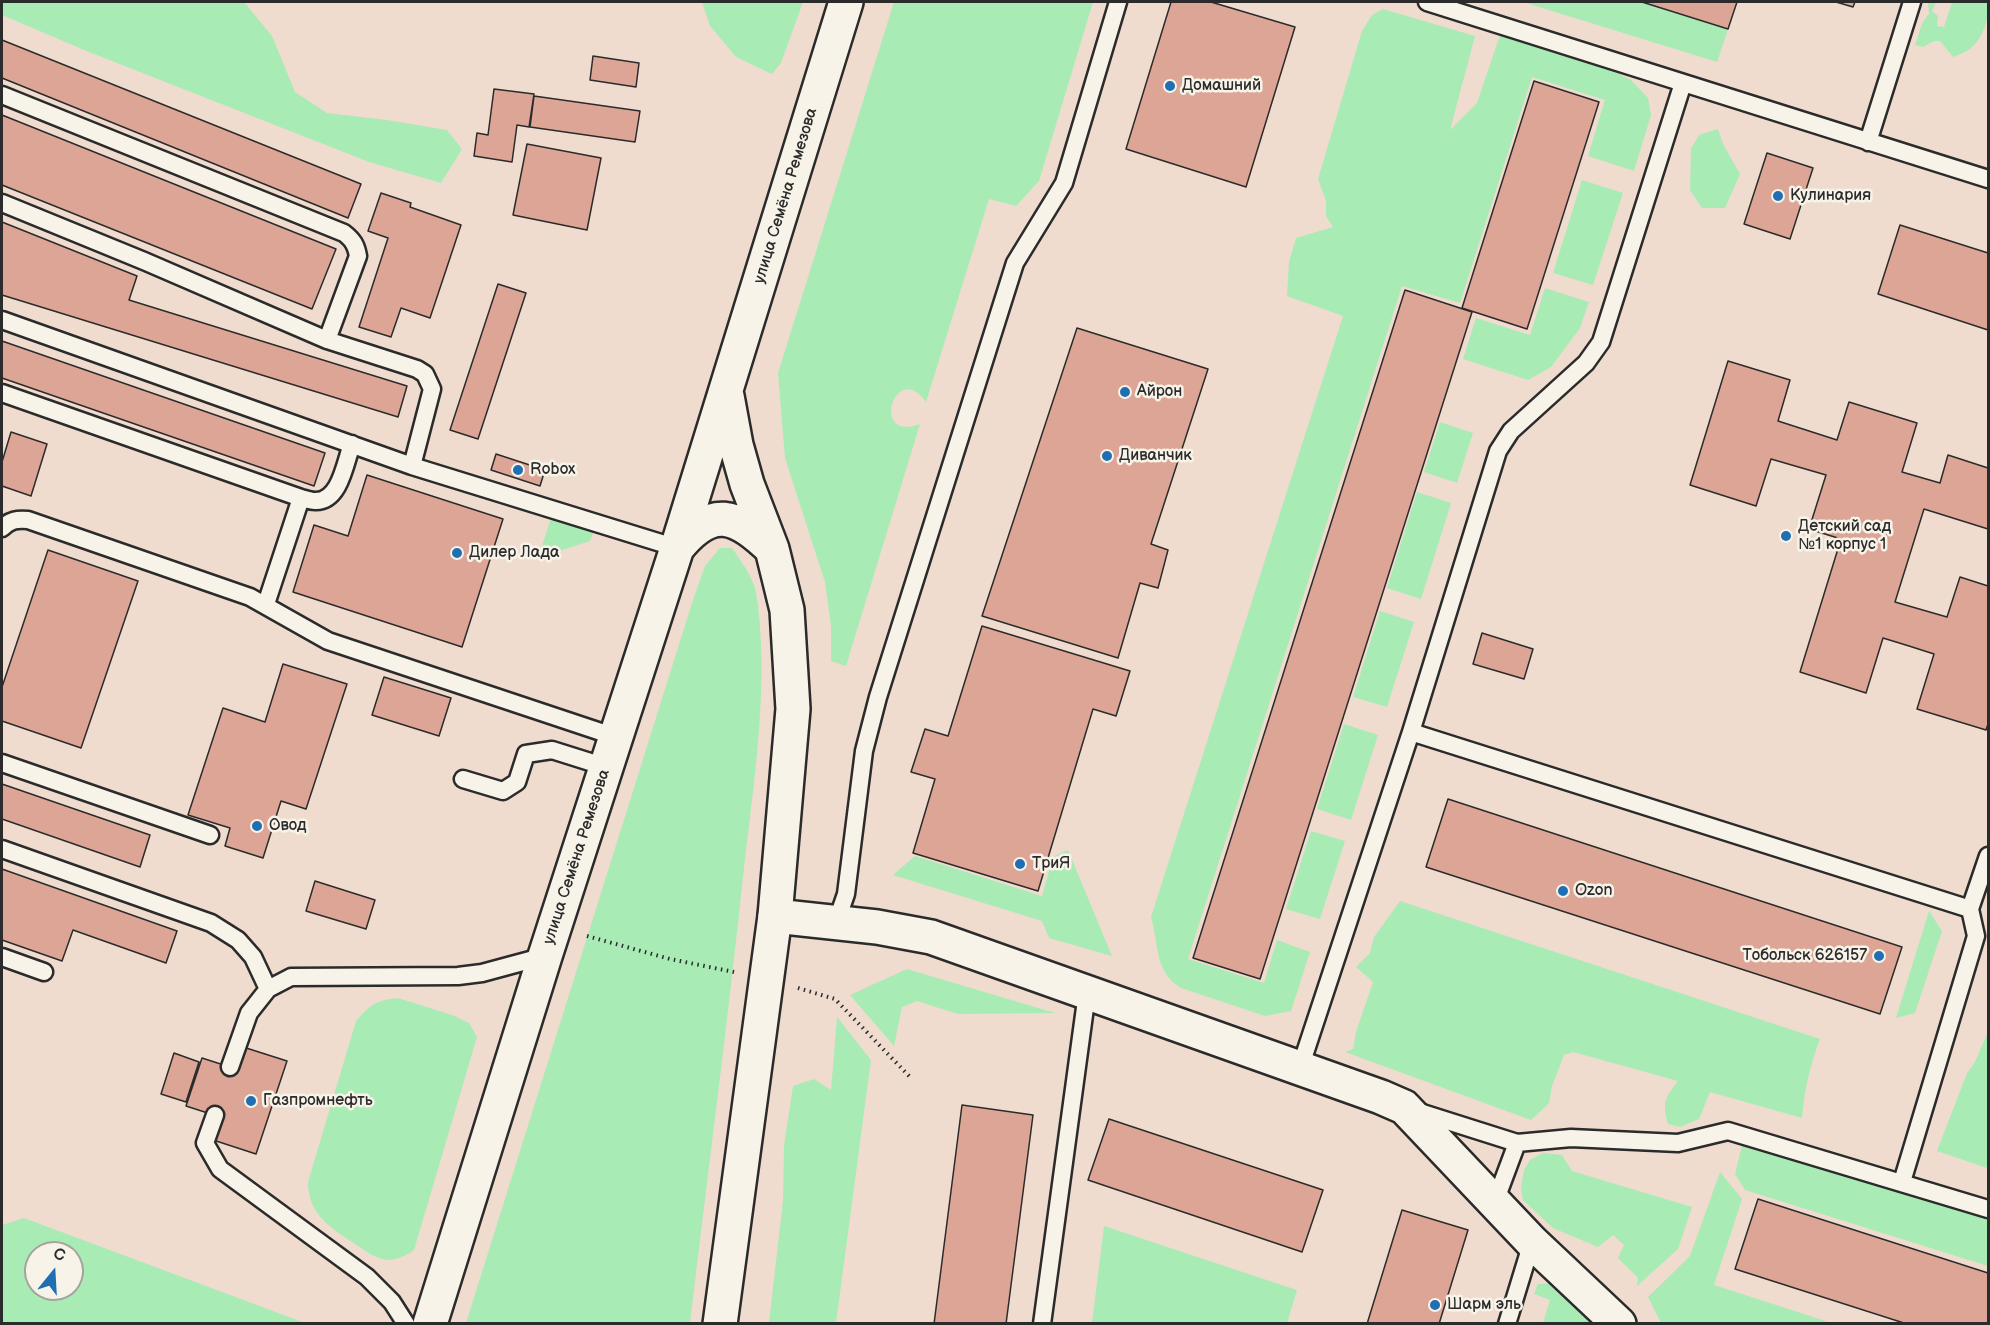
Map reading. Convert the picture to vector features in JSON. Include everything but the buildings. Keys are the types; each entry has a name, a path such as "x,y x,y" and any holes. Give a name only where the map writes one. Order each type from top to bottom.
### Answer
{"main road":[{"name":"улица Семёна Ремезова","path":"430,1323 545,956 677,548 846,2"},
{"name":"улица Семёна Ремезова","path":"720,1323 775,916 793,709 787,610 772,549 747,484 736,446 726,391"},
{"path":"677,548 698,526 709,521 723,519 748,528 772,549"},
{"path":"775,916 877,927 931,937 1404,1107 1533,1242 1619,1323"}],"lane":[{"path":"836,923 846,894 864,751 875,707 1015,263 1064,183 1118,2"},
{"path":"1427,2 1989,179"},
{"path":"1868,142 1912,2"},
{"path":"1300,1068 1411,732 1498,451 1511,431 1586,363 1601,342 1683,83"},
{"path":"2,95 344,233 357,247 358,256 327,340"},
{"path":"2,203 327,340 417,369 425,374 432,389 412,466"},
{"path":"2,320 412,466 677,548"},
{"path":"2,393 316,502 327,498 336,490 352,444"},
{"path":"266,604 301,498"},
{"path":"2,528 16,519 28,520 238,593 266,604 328,640 611,752"},
{"path":"1411,732 1970,909"},
{"path":"463,778 503,791 517,782 526,754 552,750 611,752"},
{"path":"2,763 210,834"},
{"path":"2,849 211,923 238,940 253,957 268,989"},
{"path":"1902,1182 1976,936 1970,909 1989,856"},
{"path":"230,1067 249,1013 268,989 291,977 458,976 482,973 545,956"},
{"path":"2,957 44,972"},
{"path":"1042,1323 1087,993"},
{"path":"1404,1107 1517,1143 1570,1138 1678,1143 1728,1131 1989,1209"},
{"path":"215,1115 205,1143 219,1169 367,1277 392,1302 406,1323"},
{"path":"1495,1202 1517,1143"},
{"path":"1508,1323 1533,1242"}],"path":[{"path":"578,933 670,959 736,972"},
{"path":"790,986 835,999 910,1077"}],"green space":[{"path":"2,2 244,2 272,36 295,92 327,113 447,130 462,149 441,183 369,162 89,52 2,15"},
{"path":"702,2 803,2 781,63 772,74 736,57 710,26"},
{"path":"894,2 1093,2 1039,181 1016,206 989,199 926,402 915,391 905,390 897,395 892,404 891,414 895,422 904,427 920,424 846,666 831,661 831,626 825,582 785,458 778,373"},
{"path":"1523,2 1642,2 1728,29 1717,62"},
{"path":"1928,2 1936,2 1932,11 1938,16 1937,26 1944,27 1952,2 1988,2 1985,27 1976,44 1953,57 1940,41 1934,41 1923,47 1915,45 1922,25 1929,14"},
{"path":"1383,9 1475,36 1450,130 1477,103 1500,35 1609,69 1631,80 1648,98 1651,115 1634,171 1588,156 1605,100 1532,77 1460,303 1402,286 1188,959 1264,983 1277,940 1310,952 1291,1011 1265,1016 1181,988 1172,981 1166,974 1159,957 1151,917 1343,316 1287,296 1289,262 1296,238 1333,227 1326,216 1326,201 1318,179 1362,31 1372,15"},
{"path":"1718,129 1723,144 1740,174 1725,208 1702,208 1690,190 1691,149 1699,135"},
{"path":"1582,180 1623,193 1593,285 1553,273"},
{"path":"1545,288 1589,302 1580,328 1551,367 1528,380 1463,359 1476,318 1530,335"},
{"path":"1440,422 1473,433 1457,483 1424,472"},
{"path":"1417,492 1451,503 1421,599 1387,588"},
{"path":"551,518 594,531 590,541 538,558"},
{"path":"720,548 732,548 746,569 756,592 760,625 761,695 752,800 725,1039 690,1323 466,1323 692,603 705,566"},
{"path":"1380,611 1414,622 1387,707 1353,697"},
{"path":"1344,724 1378,735 1351,820 1317,809"},
{"path":"1311,831 1345,841 1320,919 1286,909"},
{"path":"1068,850 1112,956 1049,938 1042,921 893,875 915,856 1042,896 1053,857"},
{"path":"1400,901 1820,1039 1808,1078 1802,1118 1710,1092 1699,1119 1680,1127 1668,1124 1665,1105 1678,1081 1573,1052 1564,1055 1552,1086 1549,1103 1531,1120 1345,1052 1353,1049 1356,1032 1373,982 1356,967 1370,953 1374,937"},
{"path":"1929,911 1942,931 1915,1013 1896,1018"},
{"path":"907,969 1055,1013 958,1014 917,1001 902,1007 894,1046 850,995"},
{"path":"398,998 452,1015 469,1023 477,1037 414,1250 402,1257 388,1260 368,1253 331,1227 317,1213 312,1204 308,1182 356,1021 374,1004"},
{"path":"837,1017 871,1060 836,1323 769,1323 783,1200 784,1145 793,1086 814,1079 831,1090"},
{"path":"1988,1032 1987,1168 1937,1151 1967,1073 1974,1064"},
{"path":"1749,1142 1988,1215 1988,1266 1745,1190 1735,1174 1742,1146"},
{"path":"1543,1153 1562,1155 1572,1171 1692,1207 1678,1249 1637,1286 1638,1278 1618,1258 1624,1245 1613,1235 1598,1247 1553,1228 1523,1200 1521,1187 1524,1170 1530,1160"},
{"path":"1720,1172 1742,1199 1714,1285 1832,1323 1661,1323 1648,1297 1690,1256"},
{"path":"24,1218 305,1323 2,1323 2,1225"},
{"path":"1104,1226 1297,1290 1287,1323 1092,1323"},
{"path":"1552,1283 1599,1323 1543,1323 1550,1300 1534,1294 1538,1284"}],"place":[{"name":"Домашний","path":"1170,86"},
{"name":"Кулинария","path":"1778,196"},
{"name":"Айрон","path":"1125,392"},
{"name":"Диванчик","path":"1107,456"},
{"name":"Robox","path":"518,470"},
{"name":"Детский сад №1 корпус 1","path":"1786,536"},
{"name":"Дилер Лада","path":"457,553"},
{"name":"Овод","path":"257,826"},
{"name":"ТриЯ","path":"1020,864"},
{"name":"Ozon","path":"1563,891"},
{"name":"Тобольск 626157","path":"1879,956"},
{"name":"Газпромнефть","path":"251,1101"},
{"name":"Шарм эль","path":"1435,1305"}]}
